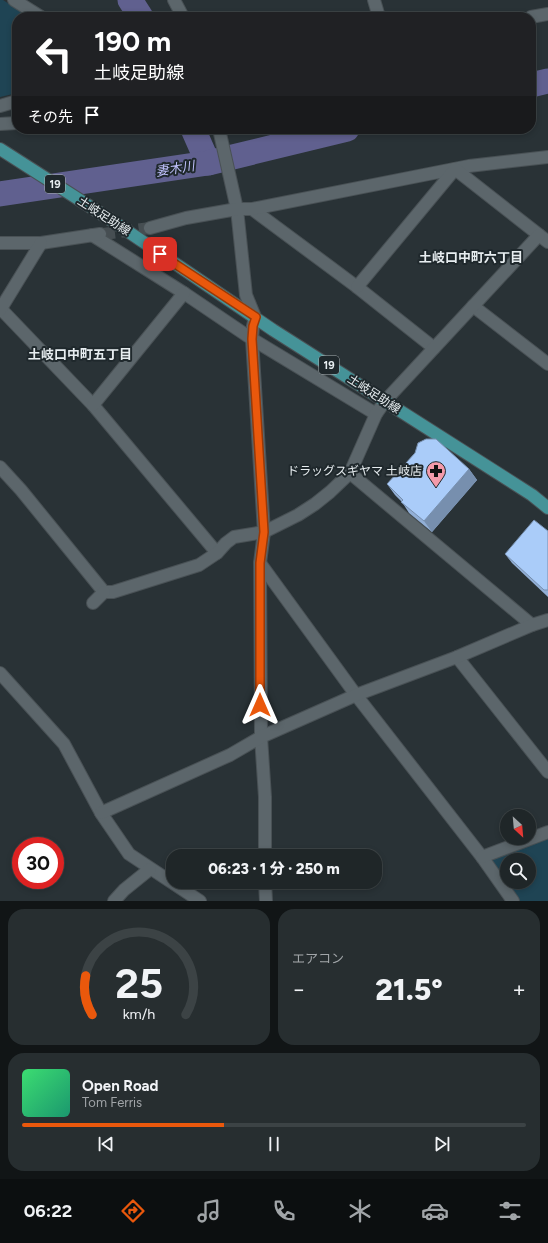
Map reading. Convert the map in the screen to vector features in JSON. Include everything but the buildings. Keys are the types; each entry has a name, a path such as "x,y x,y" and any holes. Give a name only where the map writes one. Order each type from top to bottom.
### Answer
{"main road":[{"name":"土岐足助線","path":"0,149 111,220 256,317 532,496 548,508"}],"street":[{"path":"14,0 33,12"},
{"path":"174,0 180,12"},
{"path":"374,0 378,12"},
{"path":"536,16 548,14"},
{"path":"0,106 12,102"},
{"path":"0,124 12,123"},
{"path":"220,134 237,209 246,295 256,317 253,326 252,339 264,532 260,563 261,737 265,798 265,849"},
{"path":"150,228 186,218 237,209 252,208 469,166 548,157"},
{"path":"93,603 104,592 113,592 199,565 217,553 234,537 264,532 298,515 330,492 350,472 376,414 385,401 473,306 543,239 455,169"},
{"path":"357,287 455,169"},
{"path":"252,208 357,287 434,348"},
{"path":"0,243 41,243 98,235 252,339 376,414"},
{"path":"41,243 0,310 93,405 217,553"},
{"path":"93,405 184,293"},
{"path":"473,306 548,364"},
{"path":"0,467 21,490 104,592"},
{"path":"350,472 532,626"},
{"path":"260,563 356,695 482,857 513,901"},
{"path":"101,813 230,755 261,737 356,695 457,657 548,620"},
{"path":"457,657 548,772"},
{"path":"0,673 64,744 101,813 129,854 200,901"},
{"path":"482,857 548,832"},
{"path":"114,901 124,890 150,869"},
{"path":"266,889 266,901"}],"shaded area":[{"path":"0,0 3,0 21,12 12,12 12,94 0,97"},
{"path":"548,836 548,901 519,901 510,889 536,889 536,853 503,853 524,845 536,845 536,841"},
{"path":"500,854 500,876 489,861 490,858"}],"waterway":[{"path":"130,0 138,12"},
{"name":"妻木川","path":"536,84 548,81"},
{"path":"195,134 208,163"},
{"name":"妻木川","path":"0,194 208,163 327,134"}],"tunnel":[{"path":"103,234 150,228"}],"place":[{"name":"ドラッグスギヤマ 土岐店","path":"436,488"}],"district":[{"name":"土岐口中町六丁目","path":"471,257"},
{"name":"土岐口中町五丁目","path":"80,354"}],"route":[{"path":"160,254 256,317 253,326 252,339 264,532 260,563 260,705"}]}
